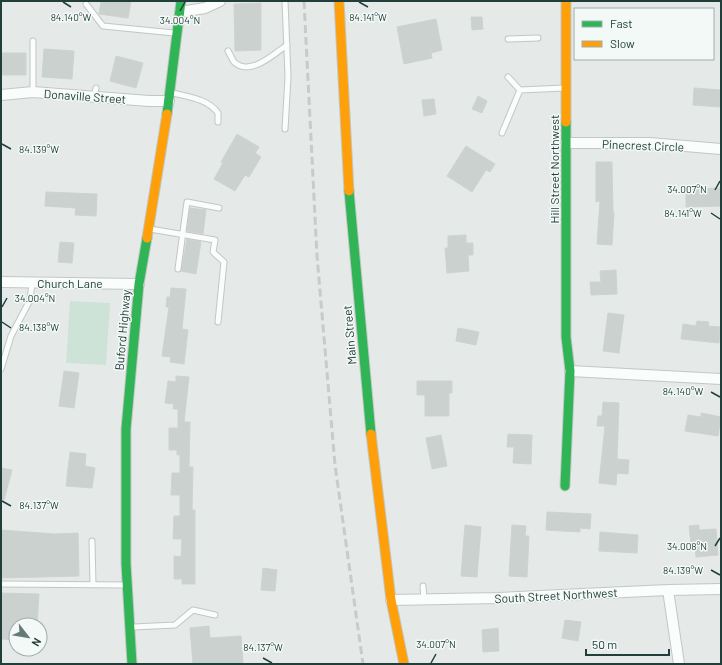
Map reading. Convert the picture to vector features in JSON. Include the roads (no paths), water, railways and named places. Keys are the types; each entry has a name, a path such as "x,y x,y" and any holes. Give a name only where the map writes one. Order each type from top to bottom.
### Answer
{"street":[{"name":"Buford Highway","path":"132,664 127,585 126,428 139,284 169,96 181,1"},
{"path":"180,12 205,8 220,1"},
{"name":"Main Street","path":"339,1 349,200 378,501 390,600 404,664"},
{"name":"Hill Street Northwest","path":"566,1 566,337 570,372"},
{"name":"Donaville Street","path":"1,94 33,92 95,92 169,96"},
{"name":"Pinecrest Circle","path":"566,143 649,143 721,149"},
{"name":"Church Lane","path":"1,282 139,284"},
{"path":"565,486 570,372 721,379"},
{"name":"South Street Northwest","path":"390,600 498,598 721,589"},
{"path":"668,590 679,664"}],"lane":[{"path":"284,129 288,77 285,1"},
{"path":"86,4 103,26 177,33"},
{"path":"508,39 538,38"},
{"path":"33,40 33,92"},
{"path":"228,51 234,62 244,67 254,66 287,45"},
{"path":"508,77 520,90 565,88"},
{"path":"502,133 520,90"},
{"path":"169,96 199,100 213,106 218,114 218,122"},
{"path":"178,269 187,202 220,208"},
{"path":"148,229 215,240 213,252 224,262 218,322"},
{"path":"1,369 12,336 30,300 32,283"},
{"path":"92,541 93,585"},
{"path":"1,584 127,585"},
{"path":"423,586 424,599"},
{"path":"130,628 176,624 192,610 215,615"}],"railway":[{"path":"304,1 317,256 335,465 363,664"}]}
